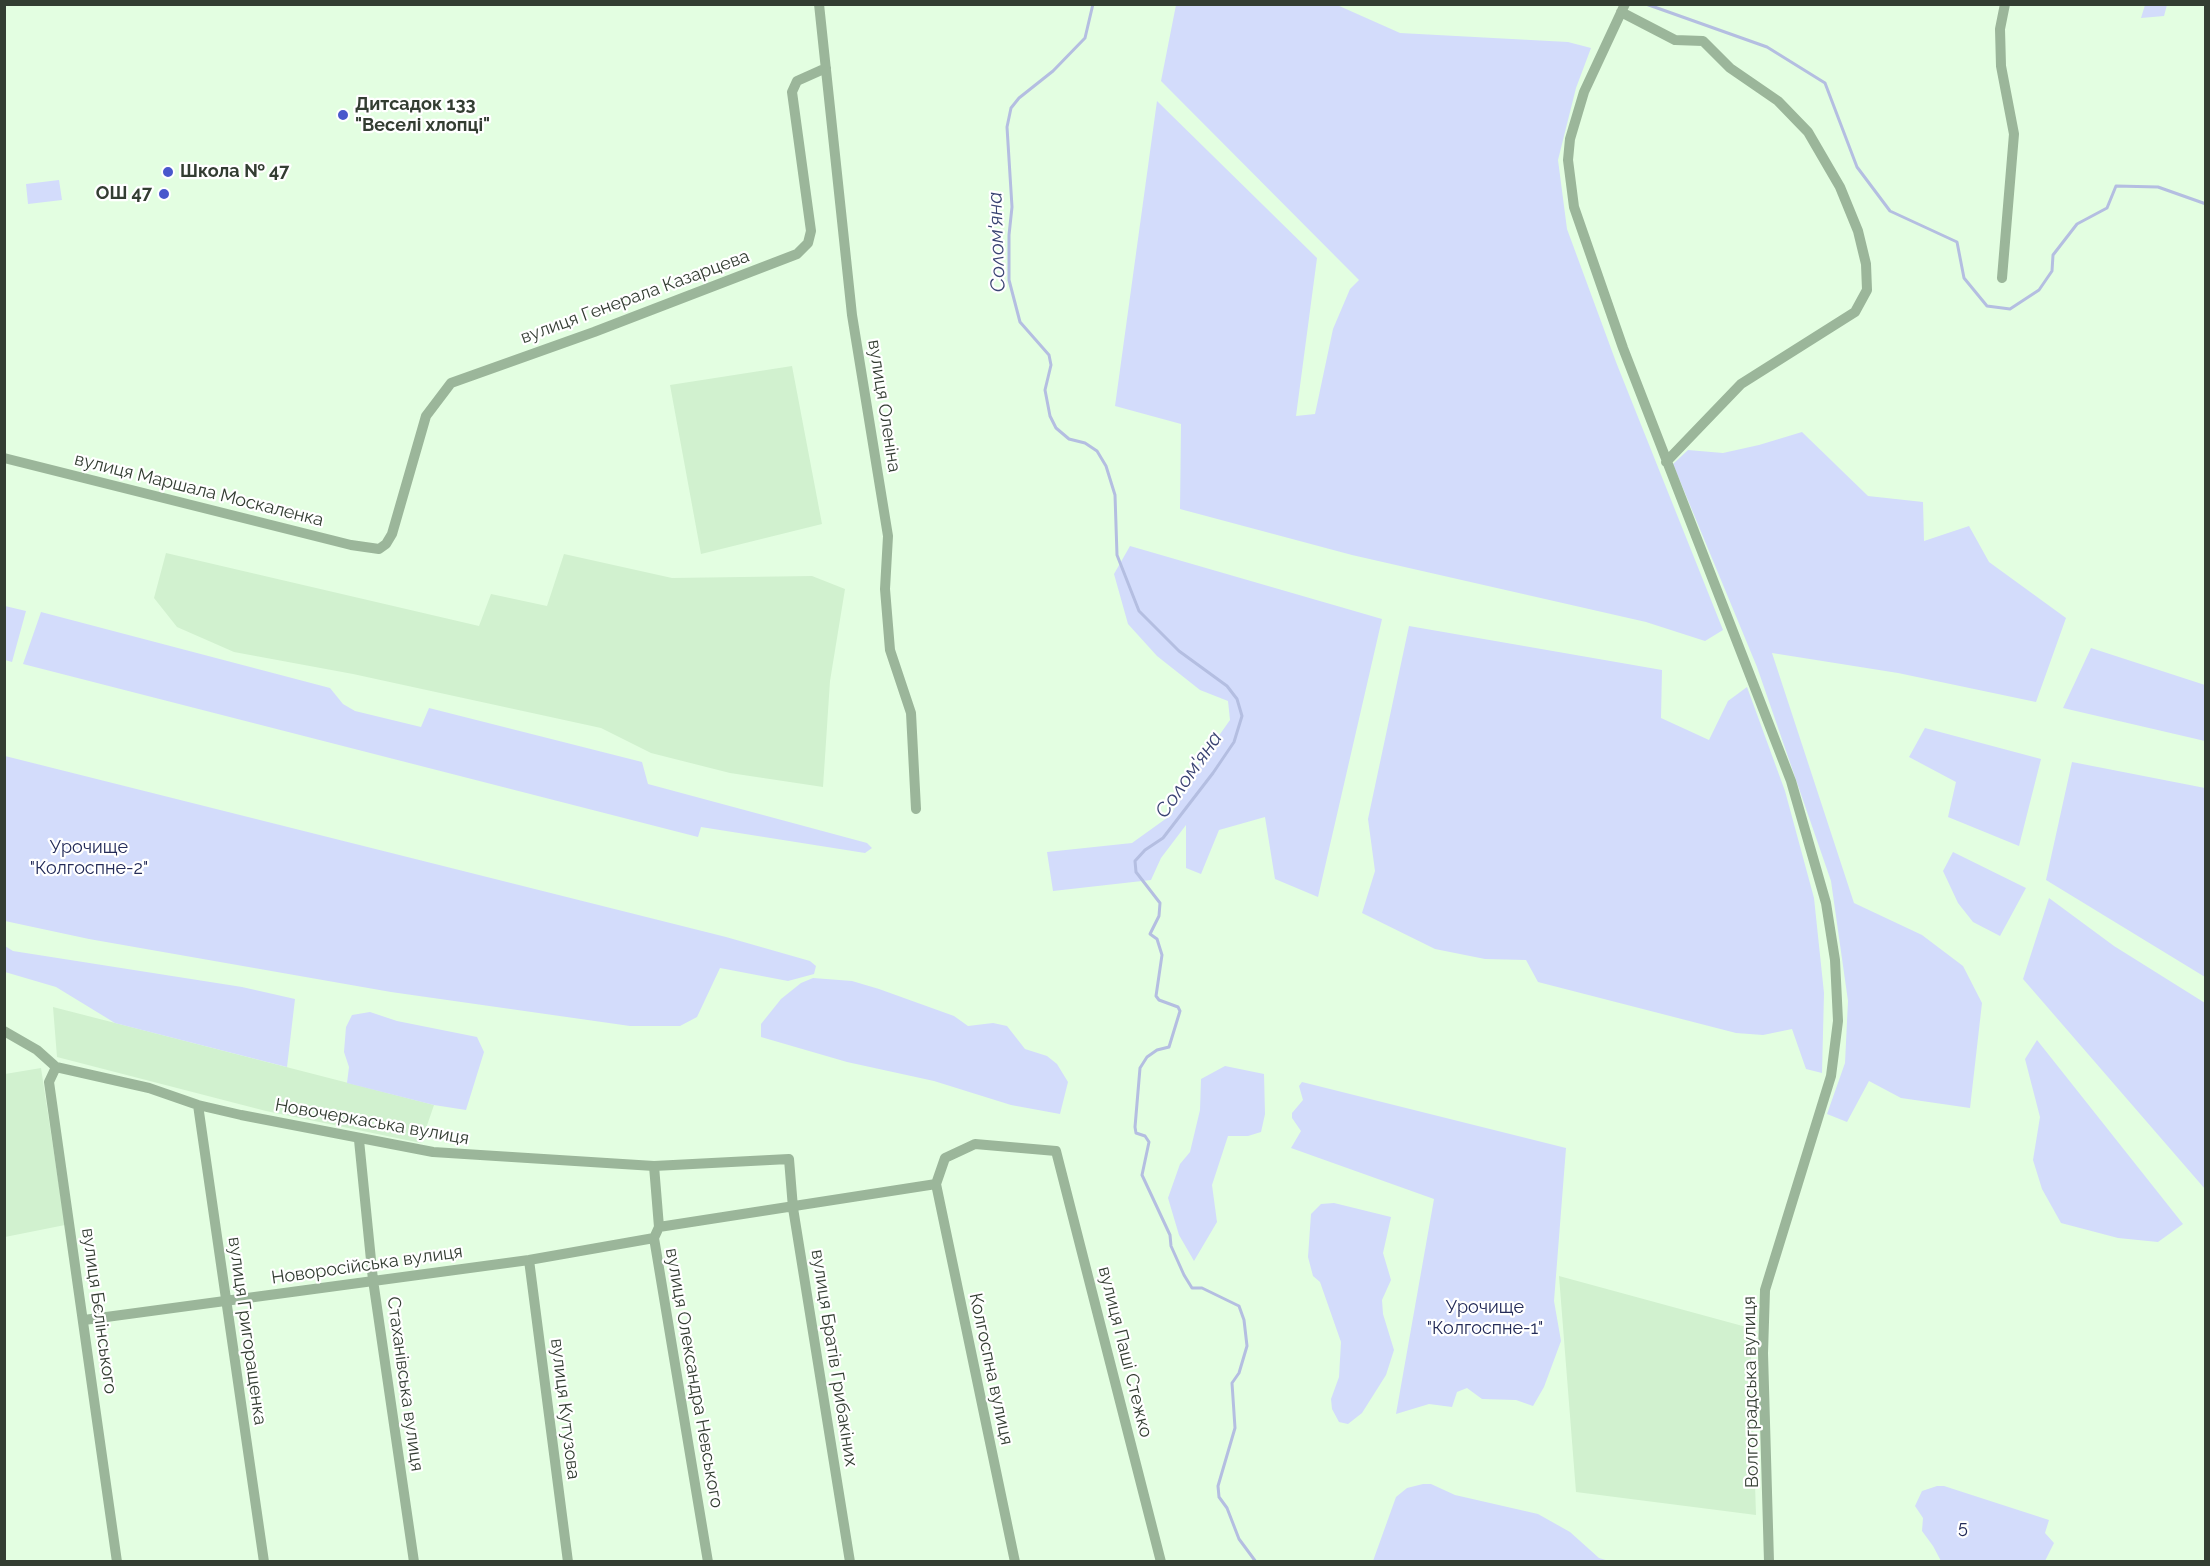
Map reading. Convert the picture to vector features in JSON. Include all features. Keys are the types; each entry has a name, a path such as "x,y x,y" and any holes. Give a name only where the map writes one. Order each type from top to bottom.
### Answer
{"street":[{"name":"вулиця Оленіна","path":"819,4 852,315 888,536 885,589 890,650 911,713 916,809"},
{"path":"2002,278 2014,134 2001,66 2000,29 2005,4"},
{"path":"1624,7 1675,40 1703,40 1730,68 1778,101 1808,132 1840,187 1858,231 1866,264 1867,290 1856,312 1741,384 1666,462"},
{"name":"Волгоградська вулиця","path":"1624,7 1576,116 1568,160 1570,182 1581,232 1666,462 1737,637 1791,781 1826,903 1835,960 1838,1021 1831,1076 1765,1290 1763,1353 1769,1562"},
{"name":"вулиця Генерала Казарцева","path":"386,544 392,534 426,416 451,383 594,332 785,259 796,254 808,243 811,231 792,92 797,81 826,68"},
{"name":"вулиця Маршала Москаленка","path":"4,458 351,545 379,549 386,544"},
{"name":"Новочеркаська вулиця","path":"4,1031 38,1050 56,1067 149,1088 198,1105 359,1140 433,1152 654,1166 789,1159"},
{"name":"вулиця Бєлінського","path":"56,1067 49,1082 117,1562"},
{"name":"вулиця Григоращенка","path":"198,1105 264,1562"},
{"name":"Стаханівська вулиця","path":"359,1140 373,1280 414,1562"},
{"name":"вулиця Паші Стежко","path":"936,1184 945,1158 975,1144 1056,1151 1161,1562"},
{"name":"вулиця Братів Грибакіних","path":"789,1159 793,1208 850,1562"},
{"name":"вулиця Олександра Невського","path":"654,1166 659,1227 654,1238 708,1562"},
{"path":"659,1227 936,1184"},
{"name":"Колгоспна вулиця","path":"936,1184 1015,1562"},
{"name":"Новоросійська вулиця","path":"84,1320 529,1260 654,1238"},
{"name":"вулиця Кутузова","path":"529,1260 568,1562"}],"shaded area":[{"path":"792,366 822,524 701,554 670,385"},
{"path":"166,553 479,626 491,594 547,606 564,554 672,578 812,576 845,589 830,681 823,787 730,773 651,753 601,728 353,674 234,652 177,627 154,598"},
{"path":"53,1007 434,1105 421,1143 266,1111 57,1057"},
{"path":"41,1068 65,1225 5,1237 5,1074"},
{"path":"1559,1276 1750,1328 1756,1515 1576,1492"}],"green space":[{"path":"2145,4 2167,5 2164,16 2141,18"},
{"path":"1176,5 1337,5 1400,33 1568,42 1591,48 1576,88 1558,160 1567,229 1616,362 1723,630 1705,641 1646,622 1352,555 1180,509 1181,424 1115,406 1157,101 1317,258 1296,416 1315,414 1333,329 1350,289 1359,280 1161,81"},
{"path":"59,180 62,200 28,204 26,184"},
{"path":"1802,432 1868,496 1923,502 1924,541 1969,526 1989,562 2066,618 2036,702 1898,673 1772,653 1854,903 1922,935 1963,966 1982,1003 1970,1108 1901,1098 1869,1081 1847,1122 1827,1114 1845,1063 1848,1001 1831,881 1757,667 1673,464 1688,450 1723,453"},
{"path":"1130,546 1382,619 1318,897 1275,879 1265,817 1219,830 1201,874 1186,868 1186,825 1161,858 1151,880 1053,891 1047,852 1132,843 1171,815 1194,771 1230,720 1228,701 1200,690 1157,656 1128,624 1114,574"},
{"path":"5,606 26,611 12,662 5,660"},
{"path":"41,612 330,688 343,704 355,711 421,727 429,708 642,762 648,784 867,843 872,848 865,853 701,827 698,837 23,664"},
{"path":"1409,626 1662,670 1661,718 1709,740 1728,701 1747,687 1785,791 1814,898 1824,993 1822,1073 1806,1069 1792,1029 1763,1035 1736,1033 1538,982 1526,960 1485,959 1435,949 1362,913 1375,871 1368,819"},
{"path":"2091,648 2205,685 2205,741 2063,708"},
{"path":"1925,728 2041,759 2019,846 1948,817 1956,782 1909,757"},
{"name":"Урочище \"Колгоспне-2\"","path":"5,756 726,937 810,961 816,966 814,974 788,981 720,968 697,1017 680,1026 630,1026 391,992 89,939 5,921"},
{"path":"2072,762 2205,788 2205,977 2046,880"},
{"path":"1953,852 2026,888 2000,936 1973,922 1958,903 1943,871"},
{"path":"2049,898 2114,946 2205,1003 2205,1189 2023,979"},
{"path":"5,946 13,951 242,987 295,999 287,1067 115,1023 56,987 5,972"},
{"path":"813,978 852,981 879,989 954,1016 968,1026 993,1023 1007,1026 1025,1049 1047,1056 1057,1064 1068,1082 1060,1114 1011,1105 934,1081 847,1062 761,1037 761,1024 781,999 801,983"},
{"path":"370,1012 397,1021 477,1037 484,1052 466,1110 434,1105 347,1083 349,1067 344,1052 346,1027 352,1015"},
{"path":"2037,1040 2183,1224 2158,1242 2118,1238 2061,1223 2042,1189 2033,1160 2040,1117 2025,1059"},
{"path":"1225,1066 1264,1074 1265,1114 1261,1132 1248,1136 1228,1136 1212,1185 1217,1222 1194,1261 1179,1235 1168,1198 1180,1164 1190,1152 1200,1110 1201,1079"},
{"name":"Урочище \"Колгоспне-1\"","path":"1302,1082 1566,1148 1554,1301 1561,1341 1544,1387 1533,1406 1516,1400 1482,1399 1467,1388 1457,1392 1452,1407 1429,1404 1396,1414 1434,1199 1291,1148 1301,1131 1292,1118 1292,1113 1303,1100 1299,1086"},
{"name":"Урочище \"Колгоспне-1\"","path":"1334,1203 1391,1217 1383,1253 1391,1280 1382,1300 1383,1314 1394,1350 1386,1375 1362,1413 1348,1424 1339,1422 1332,1409 1331,1399 1339,1377 1341,1342 1320,1282 1313,1276 1308,1257 1311,1214 1321,1204"},
{"path":"1431,1484 1455,1495 1538,1514 1570,1532 1599,1558 1609,1561 1373,1561 1396,1497 1407,1488"},
{"name":"5","path":"1944,1486 2049,1520 2045,1533 2054,1543 2045,1561 1941,1561 1922,1531 1923,1518 1915,1506 1922,1491"}],"waterway":[{"name":"Солом'яна","path":"1093,4 1085,38 1053,71 1019,98 1011,108 1007,127 1012,207 1009,235 1009,280 1020,322 1049,355 1051,365 1045,390 1050,416 1056,428 1069,439 1085,443 1097,451 1106,466 1115,495 1117,555 1139,611 1179,651 1227,686 1237,699 1242,716 1234,742 1213,773 1163,838 1145,850 1135,861 1136,872 1160,903 1159,916 1150,934 1157,939 1162,955 1156,996 1159,1000 1178,1007 1180,1011 1169,1047 1157,1050 1147,1057 1140,1068 1135,1127 1136,1133 1145,1136 1149,1142 1142,1175 1170,1235 1171,1246 1184,1275 1192,1288 1202,1288 1239,1306 1244,1320 1247,1346 1239,1373 1232,1383 1235,1428 1218,1486 1219,1497 1227,1508 1239,1539 1256,1562"},
{"path":"1646,4 1767,47 1825,83 1857,167 1890,211 1957,242 1964,278 1987,306 2010,309 2039,290 2052,271 2053,255 2077,224 2107,208 2116,186 2158,187 2206,204"}],"place":[{"name":"Дитсадок 133 \"Веселі хлопці\"","path":"343,115"},
{"name":"Школа № 47","path":"168,172"},
{"name":"ОШ 47","path":"164,194"}]}
